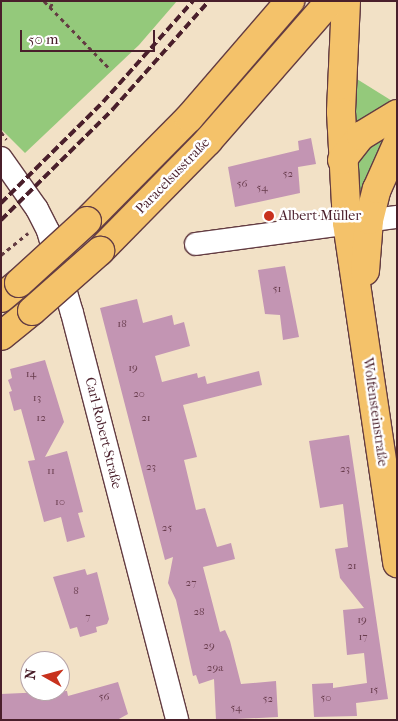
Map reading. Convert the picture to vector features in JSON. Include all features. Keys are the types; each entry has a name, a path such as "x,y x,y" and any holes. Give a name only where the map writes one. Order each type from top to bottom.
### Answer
{"main road":[{"name":"Paracelsusstraße","path":"10,291 87,221 189,118 290,1"},
{"name":"Wolfensteinstraße","path":"346,1 342,160 358,221 362,320 397,563"},
{"name":"Paracelsusstraße","path":"1,336 100,251 208,141 325,8"},
{"path":"342,160 361,136 397,114"},
{"name":"Wolfensteinstraße","path":"358,221 397,144"}],"street":[{"name":"Carl-Robert-Straße","path":"1,158 37,209 51,240 76,324 177,720"},
{"path":"196,244 397,217"}],"path":[{"path":"44,1 108,67"},
{"path":"50,7 54,1"},
{"path":"1,255 32,230"}],"green space":[{"path":"1,1 177,1 139,45 25,153 1,129"},
{"path":"352,76 397,104 350,137"},
{"path":"397,125 370,188 352,191 354,159"}],"building":[{"path":"311,138 316,164 298,167 300,193 235,207 228,167 299,150 298,141"},
{"path":"285,266 299,337 283,340 280,315 265,314 258,270"},
{"path":"137,299 143,323 172,315 174,325 184,322 190,346 155,356 162,382 197,373 198,378 205,376 207,384 259,371 262,385 183,405 197,457 184,460 196,510 205,508 217,547 231,543 235,559 203,567 220,632 225,630 230,641 241,684 276,681 278,717 216,720 214,679 199,684 196,675 193,676 176,600 168,583 173,557 165,560 100,308"},
{"path":"45,360 64,422 45,457 67,451 83,512 78,513 85,537 67,542 61,517 44,522 28,461 35,460 21,409 14,411 9,392 12,391 8,380 12,378 10,369"},
{"path":"349,435 388,699 356,703 357,716 314,717 312,684 333,683 333,688 367,683 364,653 347,655 343,610 364,608 340,578 335,549 348,547 343,504 320,508 309,441"},
{"path":"85,569 87,575 97,572 109,619 107,624 96,627 97,632 80,637 77,627 70,629 53,577"},
{"path":"118,682 128,714 117,720 1,720 1,694 20,693 20,701 70,701 70,695"}],"railway":[{"path":"1,203 103,102 193,1"},
{"path":"1,220 113,109 209,1"}],"place":[{"name":"Albert Müller","path":"269,216"}]}
